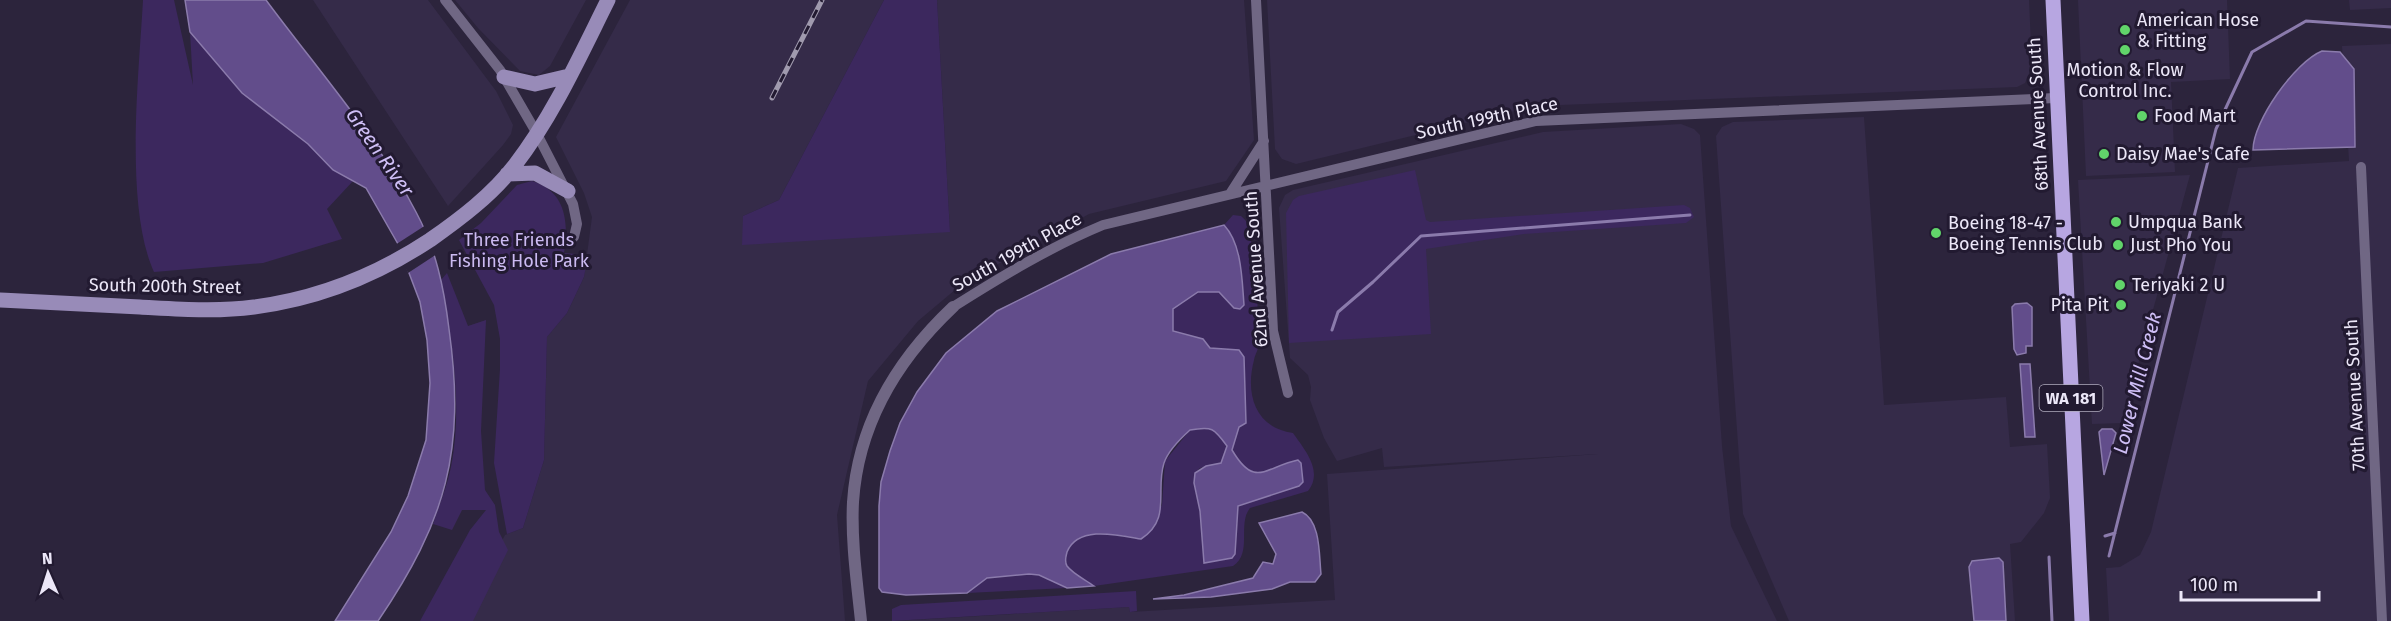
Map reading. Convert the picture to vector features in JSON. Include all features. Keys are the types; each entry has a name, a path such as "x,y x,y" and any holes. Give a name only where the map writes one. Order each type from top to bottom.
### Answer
{"main road":[{"name":"South 200th Street","path":"0,300 219,309 273,304 327,290 382,268 409,254 456,221 507,174 536,132 569,76 609,0"},
{"name":"68th Avenue South","path":"2053,0 2082,621"},
{"path":"504,77 536,84 569,76"},
{"path":"507,174 535,173 567,191"}],"street":[{"path":"445,0 504,77 536,132 576,213 574,237"},
{"name":"62nd Avenue South","path":"1256,0 1273,331 1288,393"},
{"name":"South 199th Place","path":"953,307 1024,263 1103,225 1536,121 2056,98"},
{"name":"62nd Avenue South","path":"1230,194 1264,141"},
{"name":"70th Avenue South","path":"2361,167 2382,621"},
{"path":"861,621 853,502 858,466 868,427 900,366 932,327 953,307"}],"shaded area":[{"path":"313,0 428,0 496,91 513,125 511,134 448,206"},
{"path":"455,0 586,0 550,66 539,75 520,71 478,28"},
{"path":"630,0 884,0 779,200 743,216 950,232 937,0 1244,0 1254,140 1226,181 1089,214 962,284 918,321 868,381 837,515 845,621 461,621 505,535 523,528 544,460 547,337 567,313 584,277 592,217 584,193 556,137"},
{"path":"1267,0 2029,0 2032,67 2025,83 2017,87 1535,106 1296,164 1282,159 1275,149"},
{"path":"2078,0 2227,0 2230,79 2171,82 2175,172 2086,176"},
{"path":"2349,0 2391,0 2391,8 2350,10"},
{"path":"2391,44 2391,621 2109,621 2106,568 2120,567 2140,555 2151,532 2238,168 2349,161 2342,46"},
{"path":"1864,117 1884,405 2006,397 2010,447 2047,444 2050,498 2044,513 2021,542 2010,544 2015,621 1789,621 1743,514 1716,136 1722,127 1733,122"},
{"path":"1681,124 1694,129 1700,135 1722,446 1731,526 1777,621 895,621 1129,607 1130,612 1335,600 1327,474 1598,454 1384,467 1382,448 1337,461 1324,438 1310,400 1311,387 1308,375 1290,358 1279,208 1285,195 1293,190 1543,132"},
{"path":"2190,175 2122,423 2092,424 2078,180"}],"green space":[{"path":"143,0 174,0 193,85 190,32 242,93 308,144 333,170 353,181 327,209 342,239 263,263 154,272 145,244 139,212 136,176 137,101"},
{"path":"884,0 937,0 950,232 742,245 743,216 779,200"},
{"path":"1415,170 1426,220 1430,222 1684,205 1690,208 1694,217 1686,223 1524,234 1426,249 1431,334 1289,343 1286,213 1293,200 1299,196"},
{"name":"Three Friends Fishing Hole Park","path":"532,181 552,192 563,210 566,230 564,253 588,255 584,277 567,313 547,337 544,460 523,528 507,534 494,463 500,339 494,305 459,240 481,223 517,185"},
{"path":"1233,215 1241,216 1247,222 1254,262 1259,342 1252,373 1252,397 1262,417 1280,430 1293,433 1311,461 1314,476 1312,483 1308,491 1250,508 1246,515 1242,554 1233,566 1094,586 1067,566 1065,561 1067,552 1072,544 1089,535 1110,534 1141,539 1162,505 1165,461 1190,430 1204,428 1212,430 1227,446 1221,463 1200,468 1195,473 1194,483 1200,511 1204,563 1235,554 1238,506 1285,463 1268,471 1253,472 1240,463 1231,447 1239,427 1246,423 1244,357 1210,348 1173,331 1173,309 1198,292 1219,292 1234,308 1229,230 1224,225"},
{"path":"447,273 468,326 486,320 481,431 485,490 495,505 499,532 508,550 473,621 420,621 470,530 486,510 462,510 452,530 433,524 451,467 456,421 455,374 441,280"},
{"path":"1039,575 1067,588 967,593 987,578"},
{"path":"1136,591 1137,611 1130,612 1129,607 892,621 892,609 901,605"}],"water":[{"name":"Green River","path":"185,0 266,0 383,156 416,212 434,254 445,299 454,372 455,412 452,448 435,517 401,585 378,621 335,621 391,532 408,496 426,440 430,383 427,340 420,302 398,244 366,188 333,170 308,144 242,93 190,32"},
{"path":"2322,51 2340,52 2354,69 2355,147 2253,150 2260,124 2277,94 2300,67"},
{"path":"1224,225 1238,252 1244,305 1240,309 1234,308 1219,292 1198,292 1173,309 1173,331 1203,339 1210,348 1239,350 1244,357 1246,423 1239,427 1232,450 1247,469 1254,472 1269,470 1298,460 1301,463 1303,482 1299,486 1238,506 1235,554 1232,558 1204,563 1200,511 1194,483 1195,473 1206,466 1221,463 1227,446 1212,430 1203,428 1190,430 1178,441 1164,463 1160,514 1151,531 1141,539 1110,534 1089,535 1072,544 1067,552 1065,561 1067,566 1094,586 1067,588 1039,575 1029,574 987,578 967,593 906,595 882,592 879,588 881,482 900,423 917,392 946,353 997,311 1111,254"},
{"path":"2027,303 2032,307 2032,346 2026,346 2026,353 2017,355 2014,349 2012,307 2015,304"},
{"path":"2020,364 2030,364 2035,437 2025,437"},
{"path":"2102,429 2112,429 2116,433 2104,475 2099,432"},
{"path":"1302,512 1313,523 1318,540 1321,574 1315,582 1290,582 1272,589 1211,597 1153,599 1184,595 1253,578 1263,562 1273,564 1276,554 1259,523"},
{"path":"1999,558 2003,562 2006,621 1974,621 1969,567 1972,561"}],"pier":[{"path":"426,225 437,254 408,273 395,245"}],"waterway":[{"name":"Lower Mill Creek","path":"2109,556 2216,129 2252,52 2306,21 2391,27"},
{"path":"1332,330 1338,312 1421,236 1690,215"},
{"path":"2105,536 2115,533"},
{"path":"2049,557 2052,621"}],"railway":[{"path":"772,98 822,0"}],"place":[{"name":"American Hose & Fitting","path":"2125,30"},
{"name":"Motion & Flow Control Inc.","path":"2125,50"},
{"name":"Food Mart","path":"2142,116"},
{"name":"Daisy Mae's Cafe","path":"2104,154"},
{"name":"Umpqua Bank","path":"2116,222"},
{"name":"Boeing 18-47 - Boeing Tennis Club","path":"1936,233"},
{"name":"Just Pho You","path":"2118,245"},
{"name":"Teriyaki 2 U","path":"2120,285"},
{"name":"Pita Pit","path":"2121,305"}]}
